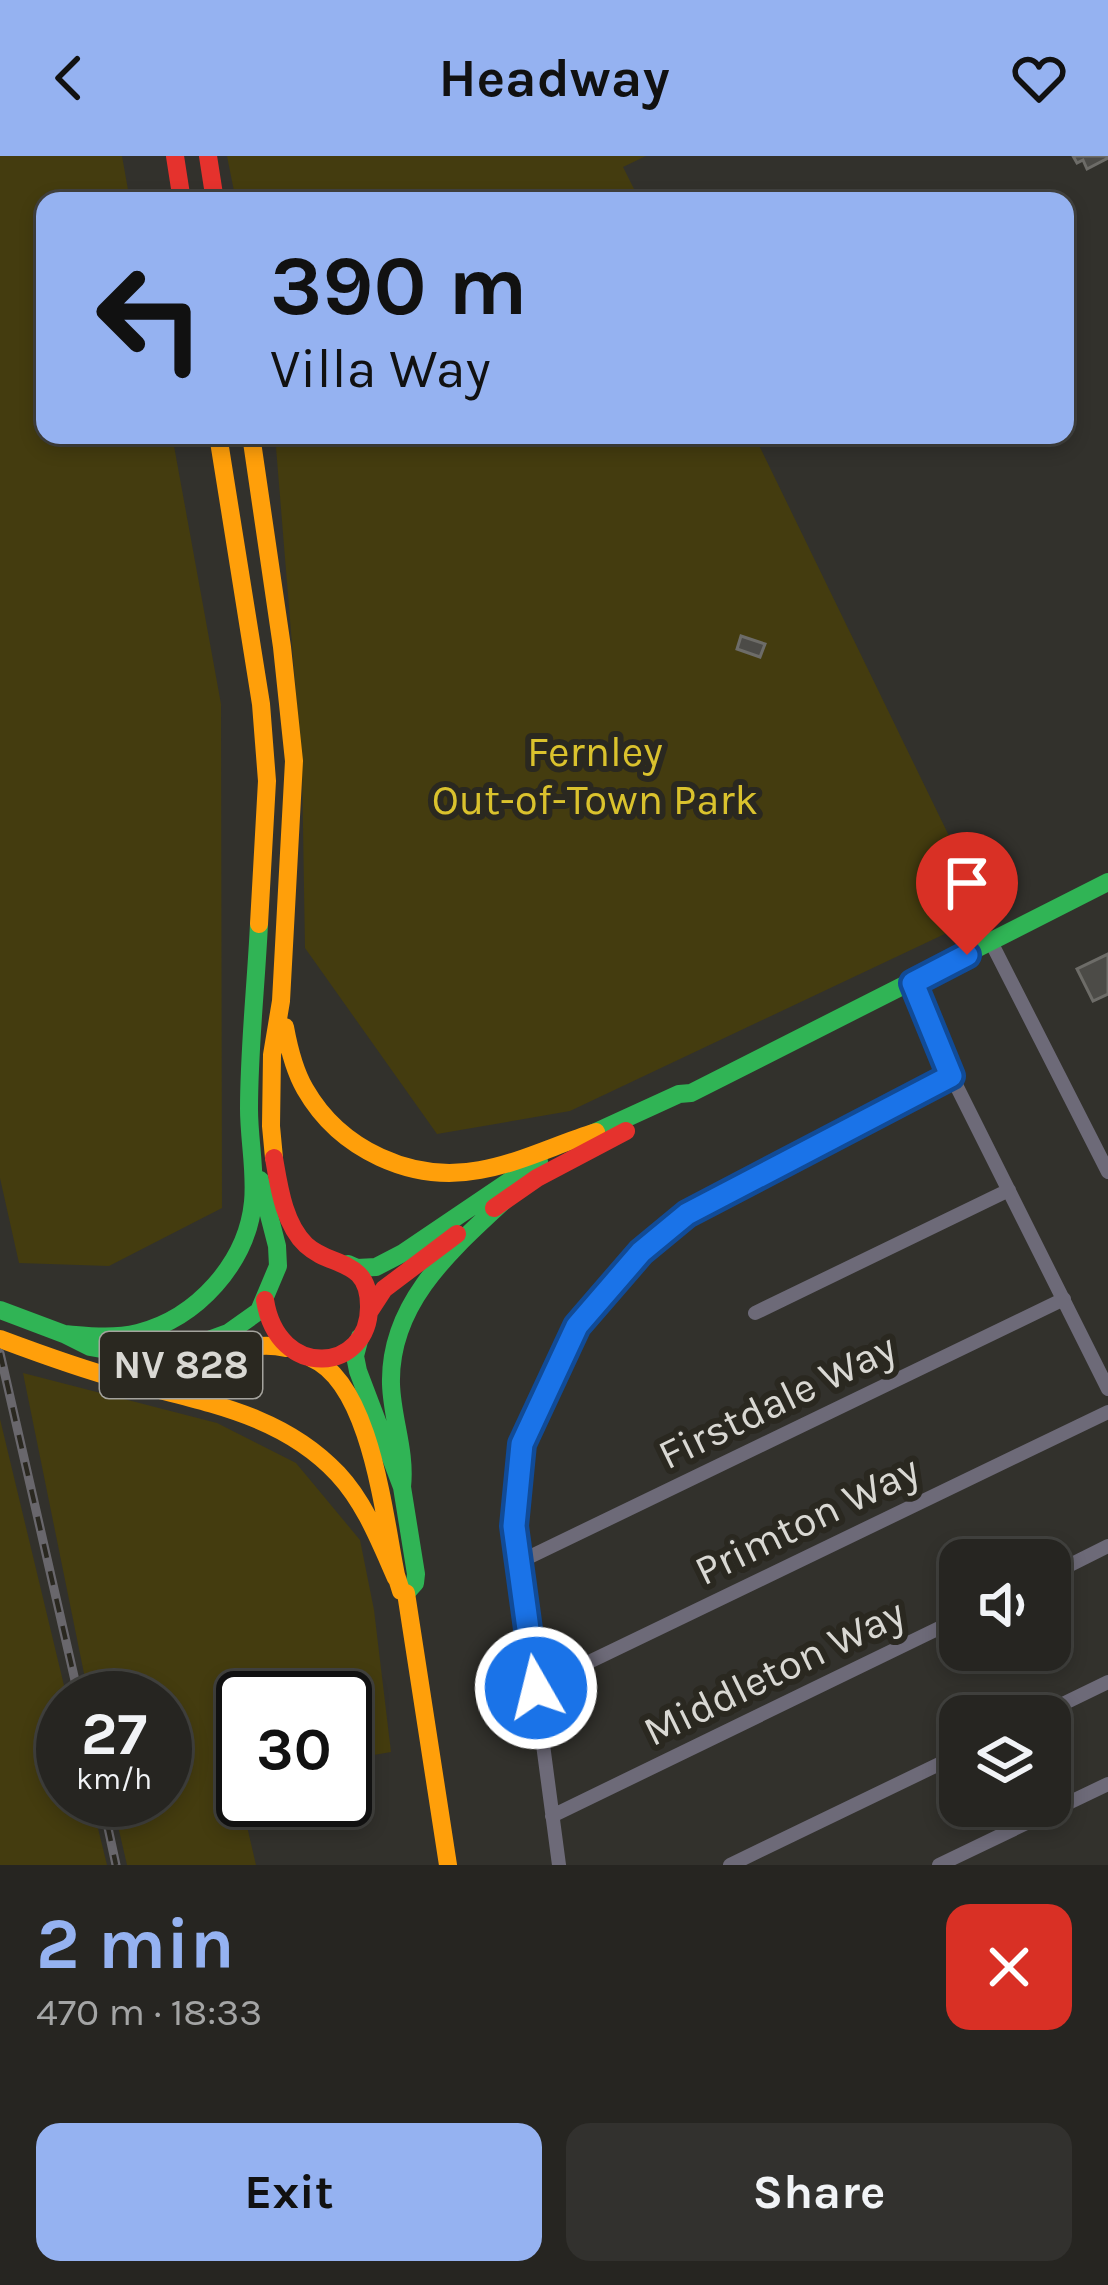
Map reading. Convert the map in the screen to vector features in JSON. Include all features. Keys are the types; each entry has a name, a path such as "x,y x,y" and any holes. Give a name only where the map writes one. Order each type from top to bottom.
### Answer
{"main road":[{"path":"175,156 181,192"},
{"path":"208,156 214,192"},
{"path":"64,1334 137,1332 169,1321 198,1302 229,1268 252,1210 249,1110 267,782 261,704 219,444"},
{"path":"252,444 294,761 281,1001 272,1068 274,1158 291,1222 305,1244 323,1254 366,1268 389,1261 511,1178 596,1132 679,1094 691,1093 1108,882"},
{"path":"229,510 240,513 252,534 282,646"},
{"path":"281,1001 296,1074 313,1102 350,1142 398,1167 464,1173 596,1132"},
{"path":"402,1487 356,1356 369,1312 384,1289 552,1169 684,1102 691,1093"},
{"path":"0,1310 107,1350 166,1350 228,1333 253,1318 266,1300 279,1255 253,1161"},
{"path":"401,1586 415,1583 416,1574 391,1382 401,1319 436,1265 506,1199"},
{"path":"275,1275 296,1258 323,1254"},
{"path":"348,1264 365,1285 369,1312"},
{"path":"266,1300 269,1327 286,1348 334,1371 361,1430 401,1586 448,1865"},
{"name":"NV 828","path":"311,1358 338,1354 360,1337"},
{"path":"0,1339 97,1373 244,1410 290,1432 347,1485 401,1586"},
{"name":"NV 828","path":"71,1364 159,1368 256,1345 286,1348"}],"street":[{"path":"991,942 1108,1172"},
{"path":"913,983 951,1076 1108,1389"},
{"path":"559,1865 514,1526 522,1444 577,1326 641,1252 687,1214 951,1076"},
{"path":"755,1313 1010,1190"},
{"name":"Firstdale Way","path":"519,1562 1064,1299"},
{"name":"Primton Way","path":"536,1688 1108,1412"},
{"path":"1071,1564 1108,1546"},
{"name":"Middleton Way","path":"552,1816 939,1628"},
{"path":"1071,1700 1108,1682"},
{"path":"730,1865 939,1764"},
{"path":"939,1865 1108,1784"}],"green space":[{"path":"0,156 122,156 128,192 36,192 36,444 174,444 221,704 222,1208 109,1266 19,1263 0,1178"},
{"path":"227,156 646,156 623,167 636,192 234,192"},
{"name":"Fernley Out-of-Town Park","path":"276,444 758,444 987,914 570,1111 437,1134 305,948 302,767"},
{"path":"23,1373 217,1423 296,1463 360,1540 374,1610 391,1752 372,1755 372,1671 216,1671 216,1827 247,1827 256,1865 127,1865 118,1827 192,1827 192,1671 84,1671"},
{"path":"0,1419 61,1671 36,1671 36,1827 98,1827 107,1865 0,1865"}],"building":[{"path":"1073,156 1108,158 1087,169 1083,160 1077,163"},
{"path":"741,636 765,644 760,657 737,649"},
{"path":"1108,954 1108,994 1093,1001 1077,969"}],"railway":[{"path":"0,1353 73,1671"},
{"path":"108,1827 116,1865"}],"traffic: fast":[{"path":"585,1137 679,1094 691,1093 1108,882"},
{"path":"64,1334 119,1336 160,1326 199,1301 241,1246 254,1190 249,1086 259,924"},
{"path":"348,1264 376,1267 403,1253 539,1161"},
{"path":"0,1310 107,1350 166,1350 228,1333 259,1311 278,1266 260,1180"},
{"path":"402,1487 391,1384 400,1328 427,1280 506,1199"},
{"path":"360,1337 355,1356 358,1371 402,1487 416,1574 406,1593"}],"traffic: slow":[{"path":"219,444 261,704 267,781 259,924"},
{"path":"252,444 294,761 281,1001 272,1055 274,1158"},
{"path":"285,1027 298,1074 320,1111 358,1145 404,1166 454,1173 480,1170 596,1132"},
{"path":"0,1339 91,1371 237,1412 291,1436 348,1485 396,1578"},
{"path":"122,1367 165,1367 249,1347 286,1348"},
{"path":"311,1358 331,1372 348,1394 372,1454 396,1575 406,1593 448,1865"}],"traffic: jam":[{"path":"175,156 181,192"},
{"path":"208,156 214,192"},
{"path":"494,1208 537,1178 626,1131"},
{"path":"265,1300 273,1327 287,1345 322,1358 340,1355 355,1344 365,1328 369,1306 363,1279 306,1245 292,1227 274,1158"},
{"path":"369,1312 384,1289 457,1234"}],"route":[{"path":"536,1688 514,1526 522,1444 577,1326 641,1252 687,1214 951,1076 913,983 967,955"}]}
